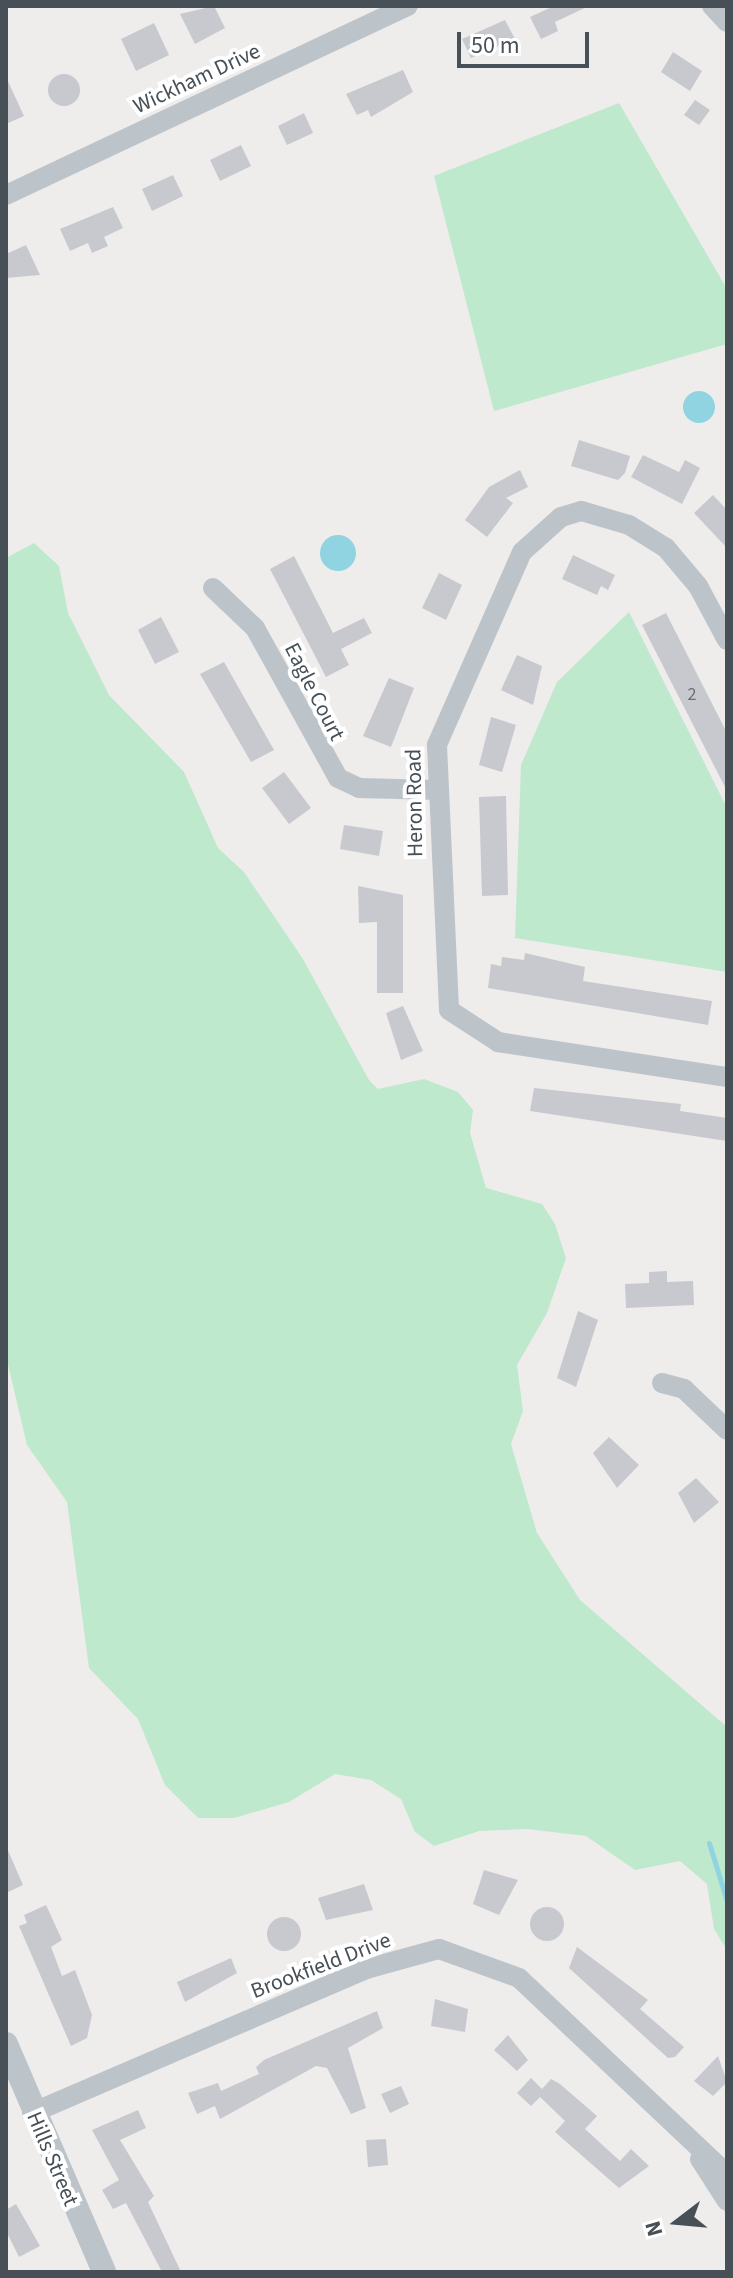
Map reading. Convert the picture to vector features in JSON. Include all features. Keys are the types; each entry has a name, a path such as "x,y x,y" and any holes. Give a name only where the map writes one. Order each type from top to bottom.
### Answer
{"street":[{"name":"Wickham Drive","path":"6,195 408,6"},
{"path":"712,6 727,22"},
{"name":"Heron Road","path":"727,640 698,586 666,548 629,525 581,511 543,526 522,552 441,724 438,790 444,986 449,1010 467,1028 498,1042 727,1077"},
{"name":"Eagle Court","path":"213,588 255,628 338,778 359,788 438,790"},
{"path":"662,1383 684,1389 727,1430"},
{"name":"Brookfield Drive","path":"32,2113 366,1969 439,1949 519,1978 727,2174"},
{"name":"Hills Street","path":"6,2044 32,2113 104,2272"},
{"name":"Brookfield Drive","path":"679,2126 727,2201"}],"green space":[{"path":"619,103 727,289 727,344 494,411 434,176"},
{"path":"34,543 59,566 68,613 109,695 184,772 218,848 244,872 303,959 369,1080 378,1089 424,1079 458,1092 473,1110 470,1133 486,1188 542,1204 555,1224 566,1258 547,1313 517,1365 523,1411 511,1444 537,1533 580,1600 727,1727 727,1950 714,1929 707,1884 680,1861 635,1870 586,1836 527,1829 479,1831 434,1846 415,1832 401,1799 371,1780 335,1774 289,1802 234,1818 198,1818 165,1785 138,1719 89,1668 67,1502 27,1445 6,1356 6,558"},
{"path":"629,612 727,808 727,972 515,938 521,765 557,682"}],"water":[{"path":"699,391 710,396 715,407 710,418 699,423 688,418 683,407 688,396"},
{"path":"338,535 351,540 356,553 351,566 338,571 325,566 320,553 325,540"}],"building":[{"path":"214,6 225,28 195,44 180,14"},
{"path":"554,6 589,6 555,22 558,31 541,39 530,17"},
{"path":"505,20 515,39 471,58 462,39"},
{"path":"154,23 169,55 136,71 121,39"},
{"path":"673,52 702,71 690,91 661,72"},
{"path":"403,70 413,92 371,117 368,110 357,115 346,94"},
{"path":"64,74 75,79 80,90 75,101 64,106 53,101 48,90 53,79"},
{"path":"6,77 24,116 6,124"},
{"path":"695,100 710,110 699,125 684,115"},
{"path":"304,113 313,133 287,145 278,126"},
{"path":"241,145 251,166 220,181 210,160"},
{"path":"173,175 183,196 152,211 142,189"},
{"path":"113,207 123,228 104,237 108,246 92,253 88,243 70,251 60,229"},
{"path":"26,245 40,275 6,278 6,254"},
{"path":"579,440 630,456 625,473 618,480 571,466"},
{"path":"643,455 679,472 685,460 700,468 682,504 631,477"},
{"path":"520,470 528,487 506,498 513,503 487,537 465,520 489,487"},
{"path":"713,495 727,510 727,548 694,513"},
{"path":"573,555 615,575 608,590 601,586 597,595 562,579"},
{"path":"294,556 333,633 364,618 372,633 341,649 349,665 326,677 270,569"},
{"path":"439,573 462,585 446,620 422,608"},
{"path":"666,613 727,733 727,791 642,625"},
{"path":"161,617 179,652 155,664 138,630"},
{"path":"517,655 542,666 533,705 501,690"},
{"path":"224,662 274,750 251,762 200,674"},
{"path":"389,678 414,688 391,747 363,736"},
{"path":"491,717 516,725 502,772 479,765"},
{"path":"284,772 311,808 289,824 262,788"},
{"path":"506,796 508,895 482,896 479,797"},
{"path":"344,825 383,831 379,856 340,849"},
{"path":"358,886 403,895 403,993 377,993 377,922 359,923"},
{"path":"525,953 585,967 583,981 712,1001 708,1025 488,988 491,964 501,966 502,957 524,960"},
{"path":"403,1006 423,1051 401,1060 386,1013"},
{"path":"534,1088 681,1104 680,1111 727,1118 727,1141 530,1111"},
{"path":"667,1271 667,1282 693,1281 694,1305 626,1308 625,1284 649,1283 649,1272"},
{"path":"578,1311 598,1320 576,1387 557,1378"},
{"path":"609,1437 639,1465 617,1488 593,1453"},
{"path":"696,1478 719,1502 694,1523 678,1493"},
{"path":"6,1846 23,1885 6,1893"},
{"path":"484,1870 518,1880 499,1915 473,1904"},
{"path":"364,1884 373,1910 326,1920 318,1898"},
{"path":"46,1905 62,1940 51,1947 62,1976 75,1970 92,2015 87,2038 71,2046 19,1926 27,1923 24,1915"},
{"path":"547,1907 559,1912 564,1924 559,1936 547,1941 535,1936 530,1924 535,1912"},
{"path":"284,1917 296,1922 301,1934 296,1946 284,1951 272,1946 267,1934 272,1922"},
{"path":"577,1947 648,2000 640,2009 684,2047 675,2057 668,2058 569,1968"},
{"path":"231,1958 237,1973 185,2002 177,1982"},
{"path":"435,1999 468,2009 465,2032 431,2026"},
{"path":"377,2011 383,2028 348,2048 366,2108 351,2114 327,2068 316,2066 220,2119 215,2106 197,2114 188,2093 218,2083 221,2091 259,2074 256,2067 264,2060"},
{"path":"508,2035 528,2060 517,2071 494,2050"},
{"path":"718,2056 727,2082 713,2096 694,2081"},
{"path":"531,2078 542,2089 551,2079 560,2084 597,2116 585,2129 620,2161 631,2149 649,2166 619,2188 555,2132 565,2121 540,2097 531,2106 517,2093"},
{"path":"401,2086 409,2104 390,2113 381,2094"},
{"path":"138,2110 146,2128 120,2140 154,2196 148,2202 181,2272 162,2272 126,2203 113,2209 102,2190 119,2180 92,2130"},
{"path":"386,2139 388,2165 368,2167 366,2140"},
{"path":"16,2204 40,2246 19,2257 6,2231 6,2210"}],"waterway":[{"path":"709,1843 727,1901"}]}
